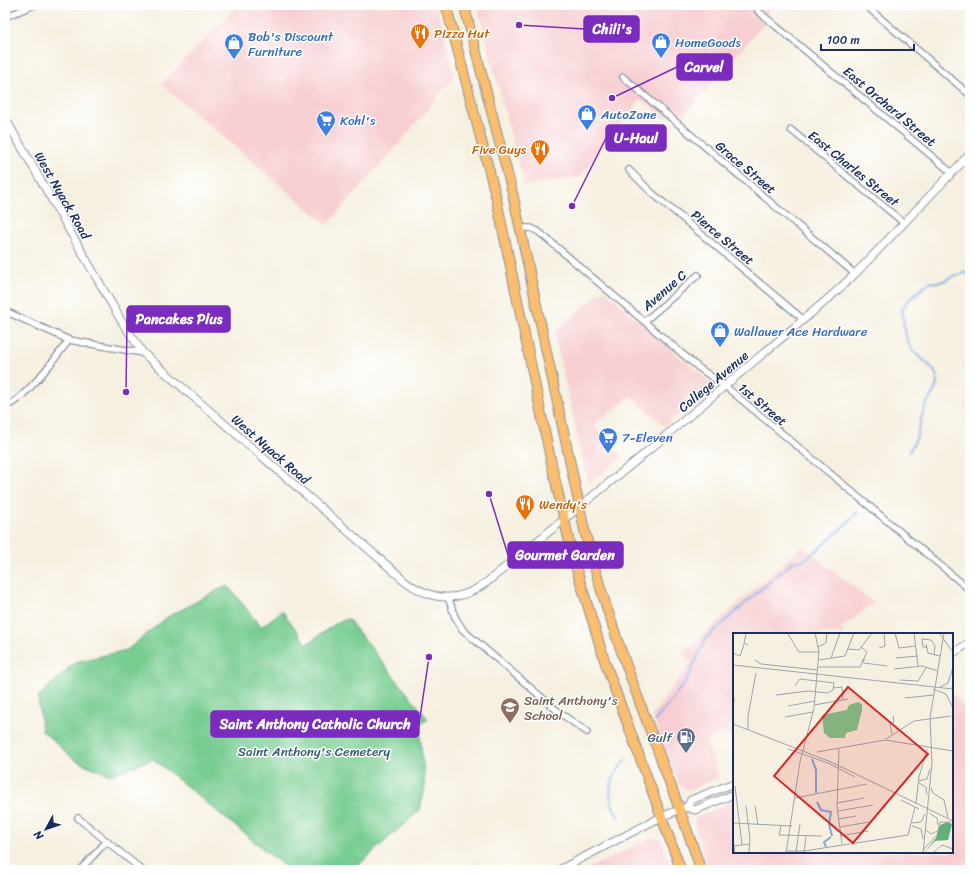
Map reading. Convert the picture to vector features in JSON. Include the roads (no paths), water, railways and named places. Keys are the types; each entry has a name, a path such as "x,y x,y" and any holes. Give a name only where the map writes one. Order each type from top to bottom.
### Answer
{"main road":[{"path":"446,5 496,197 564,520 581,588 601,651 663,816 681,870"},
{"path":"464,5 505,162 592,561 611,624 684,808 701,870"}],"street":[{"path":"5,17 34,5"},
{"path":"865,5 970,95"},
{"name":"East Orchard Street","path":"758,11 952,173"},
{"name":"Grace Street","path":"623,78 855,274"},
{"name":"West Nyack Road","path":"5,118 122,322 143,352 408,582 425,593 448,597"},
{"name":"East Charles Street","path":"791,130 904,223"},
{"name":"College Avenue","path":"448,597 461,596 475,590 564,520 804,320 855,274 970,154"},
{"name":"Pierce Street","path":"629,170 651,192 804,320"},
{"name":"1st Street","path":"520,228 531,228 539,232 699,368 725,386 970,590"},
{"name":"Avenue C","path":"645,321 698,275"},
{"path":"5,311 69,340 143,352"},
{"path":"5,406 13,404 27,390 69,340"},
{"path":"448,597 455,617 463,630 560,713 587,732"},
{"path":"953,653 970,642"},
{"path":"559,870 663,816 684,808 691,800 733,782"},
{"path":"684,808 695,810 733,794"},
{"path":"78,818 142,870"},
{"path":"80,870 106,841"}],"waterway":[{"path":"909,452 917,436 924,409 935,390 937,380 936,375 929,365 911,348 907,339 902,310 908,300 929,283 944,281 953,276 970,272"},
{"path":"655,721 687,680 706,638 791,563 803,560 812,554 826,543 858,512"},
{"path":"618,817 611,801 610,794 616,773 626,760"}],"place":[{"name":"Chili's","path":"519,25"},
{"name":"Pizza Hut","path":"420,50"},
{"name":"HomeGoods","path":"661,59"},
{"name":"Bob's Discount Furniture","path":"234,60"},
{"name":"Carvel","path":"612,98"},
{"name":"AutoZone","path":"587,131"},
{"name":"Kohl's","path":"326,137"},
{"name":"Five Guys","path":"540,166"},
{"name":"U-Haul","path":"572,206"},
{"name":"Wallauer Ace Hardware","path":"720,348"},
{"name":"Pancakes Plus","path":"126,392"},
{"name":"7-Eleven","path":"608,454"},
{"name":"Gourmet Garden","path":"489,494"},
{"name":"Wendy's","path":"525,521"},
{"name":"Saint Anthony Catholic Church","path":"429,657"},
{"name":"Saint Anthony's School","path":"510,724"},
{"name":"Gulf","path":"686,754"}],"park label":[{"name":"Saint Anthony's Cemetery","path":"314,751"}]}
